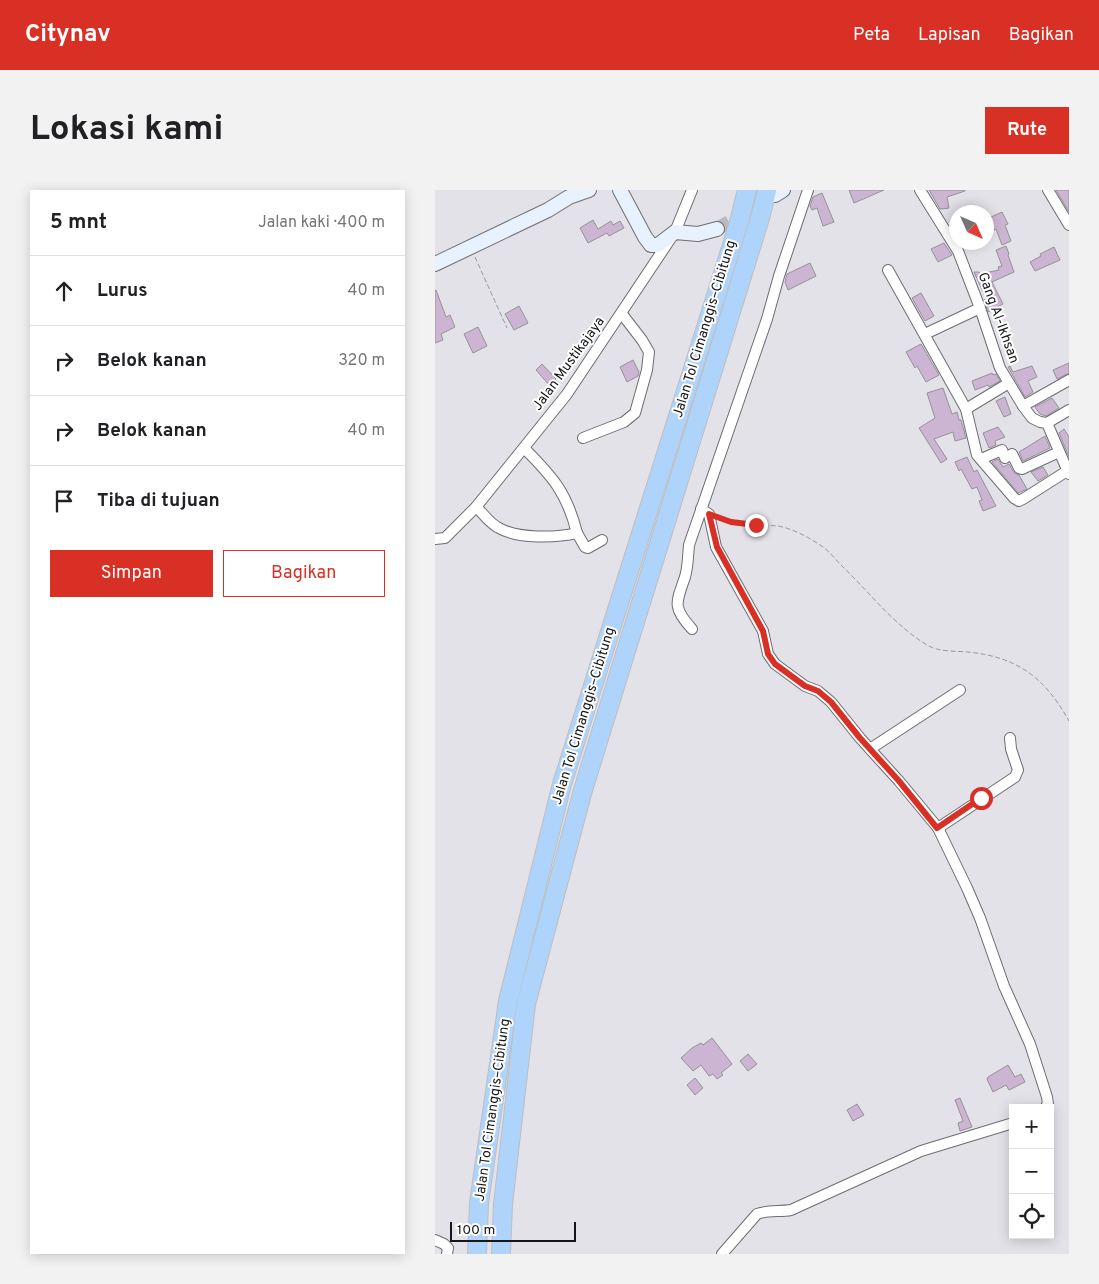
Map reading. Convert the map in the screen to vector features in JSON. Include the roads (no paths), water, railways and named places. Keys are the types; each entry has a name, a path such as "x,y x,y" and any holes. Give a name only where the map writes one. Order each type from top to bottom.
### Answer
{"highway":[{"name":"Jalan Tol Cimanggis–Cibitung","path":"477,1254 479,1203 508,1001 562,784 738,226 747,190"},
{"name":"Jalan Tol Cimanggis–Cibitung","path":"501,1254 503,1204 526,1004 583,790 757,228 775,192"}],"street":[{"path":"435,264 548,210 569,197 589,190"},
{"path":"621,190 645,237 651,244 658,245 675,232 697,234 717,229"},
{"name":"Jalan Mustikajaya","path":"440,539 475,507 567,394 675,232 692,190"},
{"path":"692,630 677,609 677,599 685,574 689,545 705,512 767,319 785,254 808,190"},
{"name":"Gang Al-Ikhsan","path":"920,190 958,251 980,308 997,364 1032,418 1047,423"},
{"path":"1048,190 1069,225"},
{"path":"888,270 966,409 974,448 1014,498 1019,501 1068,472 1047,423 1069,410"},
{"path":"925,334 980,308"},
{"path":"583,438 624,422 635,413 647,370 649,352 643,340 622,314"},
{"path":"1023,406 1069,380"},
{"path":"966,409 1009,383"},
{"path":"524,448 550,474 564,494 577,534 585,547 588,548 602,540"},
{"path":"981,459 1002,450 1005,458 1012,454 1021,469 1059,452"},
{"path":"475,507 497,528 521,535 562,537 577,534"},
{"path":"705,512 717,547 763,631 768,654 775,664 792,678 824,696 899,781 937,828 967,888 989,942 1004,986 1030,1044 1048,1104"},
{"path":"870,749 960,690"},
{"path":"937,828 1015,777 1018,770 1011,749 1010,738"},
{"path":"722,1254 757,1214 763,1211 778,1212 791,1210 921,1151 1009,1124"},
{"path":"435,1240 448,1248 447,1254"}],"tunnel":[{"path":"717,229 770,198"}]}
